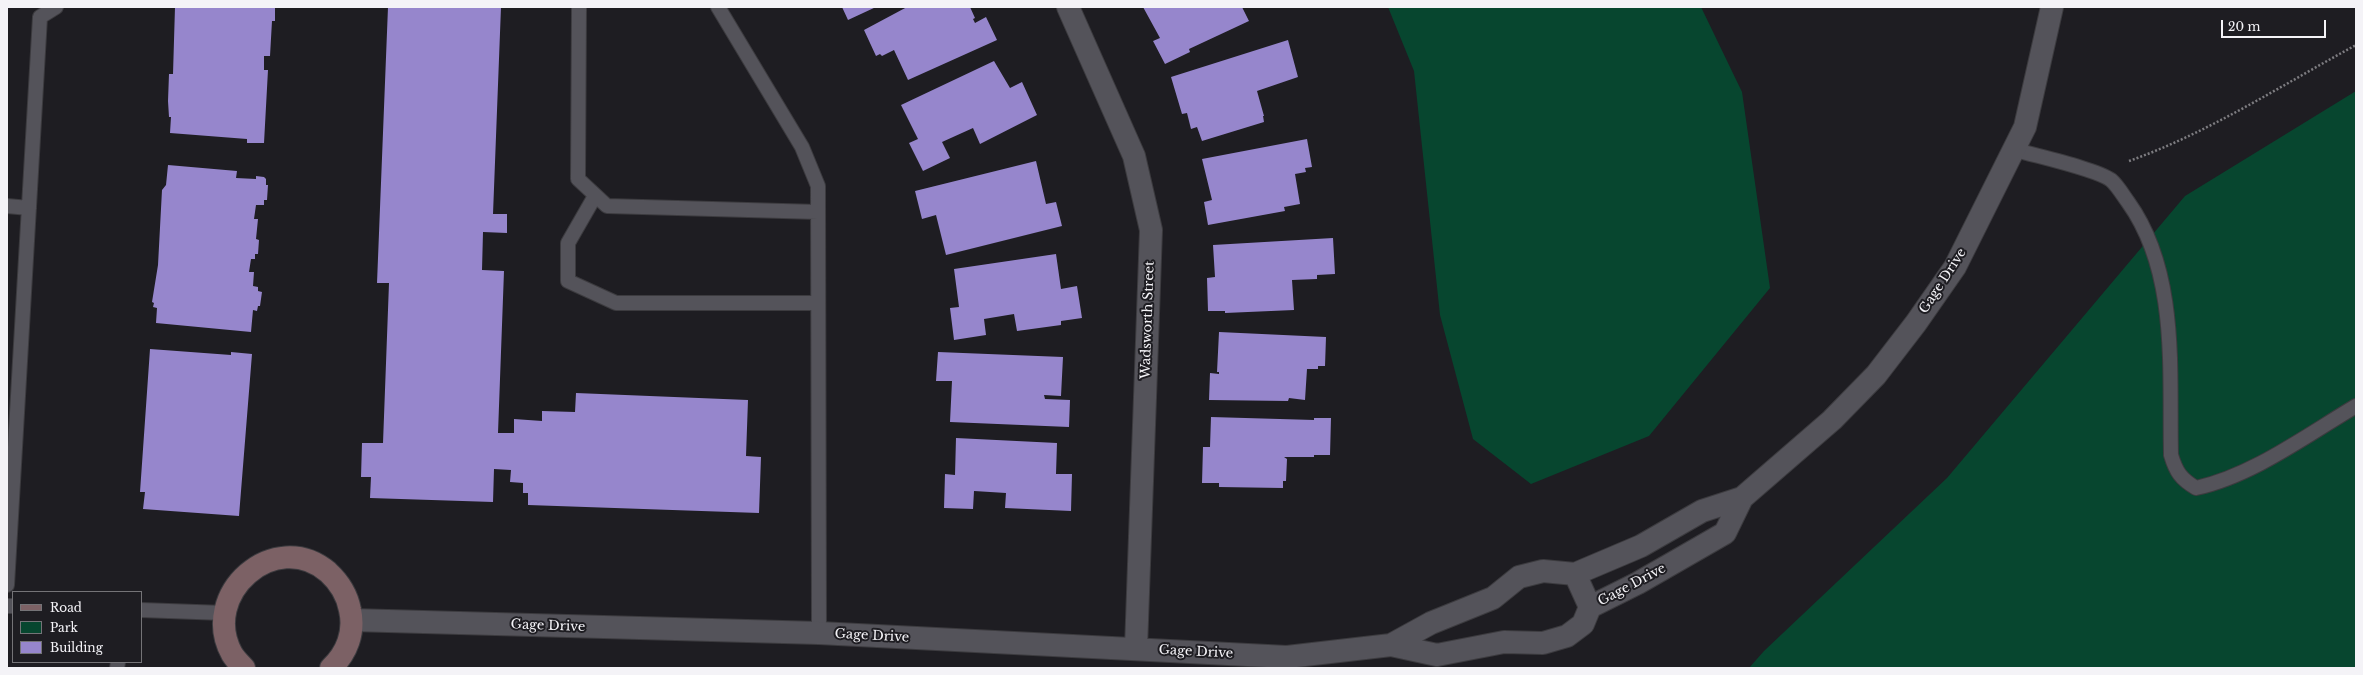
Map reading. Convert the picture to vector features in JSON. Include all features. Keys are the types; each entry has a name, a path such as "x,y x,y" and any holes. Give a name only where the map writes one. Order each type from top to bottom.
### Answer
{"street":[{"name":"Wadsworth Street","path":"1068,7 1134,156 1152,230 1136,648"},
{"name":"Gage Drive","path":"352,620 819,633 1287,656 1391,645 1437,655 1504,642 1543,642 1567,636 1583,624 1590,607 1638,583 1725,533 1742,498 1832,420 1876,375 1955,267 2016,150 2025,127 2052,7"},
{"name":"Gage Drive","path":"1391,645 1430,623 1493,598 1519,576 1543,571 1575,574 1641,546 1702,510 1742,498"},
{"path":"244,668 232,654 228,641 224,613 230,593 243,576 260,564 281,558 302,559 322,567 338,581 348,600 352,620 349,641 340,660 331,668"},
{"path":"1575,574 1590,607"}],"lane":[{"path":"7,585 40,17 56,7"},
{"path":"579,7 578,179 595,196 607,206 818,212"},
{"path":"718,7 802,147 818,186 819,633"},
{"path":"2016,150 2088,171 2111,180 2141,220 2161,276 2167,326 2171,455 2176,472 2186,482 2196,488 2216,484 2276,454 2356,406"},
{"path":"595,196 568,243 568,281 616,303 818,303"},
{"path":"7,206 29,208"},
{"path":"142,610 224,613"}],"path":[{"path":"2088,171 2121,164 2149,154 2217,121 2356,45"}],"green space":[{"path":"1388,7 1701,7 1742,92 1770,288 1649,436 1531,484 1473,439 1440,315 1414,71"},
{"path":"2356,91 2356,668 1749,668 1764,651 1947,478 2185,196"}],"building":[{"path":"175,7 275,7 275,21 272,21 270,56 264,56 264,70 268,70 264,143 247,143 247,139 170,133 171,117 169,117 168,101 169,74 173,74"},
{"path":"388,7 501,7 493,214 507,214 507,233 483,232 482,270 504,271 498,433 514,433 514,419 542,421 542,411 575,412 576,393 748,400 746,456 761,457 759,513 528,505 528,493 523,493 523,483 510,482 511,470 494,469 493,502 370,498 371,477 361,477 362,443 383,443 389,283 377,283"},
{"path":"842,7 876,7 848,20"},
{"path":"907,7 970,7 975,18 973,19 975,23 986,17 997,40 908,80 894,50 882,56 880,54 876,56 864,30"},
{"path":"1143,7 1242,7 1249,21 1189,49 1190,52 1165,64 1153,41 1160,38"},
{"path":"1288,40 1298,77 1257,91 1264,116 1264,122 1202,141 1197,127 1191,129 1187,113 1182,114 1171,77"},
{"path":"994,61 1010,88 1022,82 1037,115 980,144 973,128 942,142 950,158 923,171 909,143 918,139 901,105"},
{"path":"1307,139 1312,167 1305,168 1306,172 1295,174 1300,204 1284,207 1285,211 1208,225 1204,202 1212,200 1202,159"},
{"path":"1036,161 1046,204 1056,202 1062,226 946,255 936,215 922,219 915,191"},
{"path":"168,165 237,171 236,178 256,179 256,176 264,177 266,179 266,185 268,185 267,200 264,200 264,205 256,205 254,219 258,219 256,239 259,240 258,254 255,254 255,259 251,259 249,272 254,272 253,286 258,287 258,291 262,292 260,306 258,306 257,311 253,310 251,332 156,323 157,308 153,307 154,303 152,302 158,265 162,190 166,185"},
{"path":"1333,238 1335,274 1317,275 1317,279 1292,280 1294,310 1225,313 1225,311 1208,311 1207,278 1215,277 1213,245"},
{"path":"1056,254 1061,289 1077,286 1082,318 1061,321 1061,325 1017,331 1014,314 984,319 986,335 954,340 950,308 959,307 954,269"},
{"path":"1219,332 1326,337 1325,366 1318,366 1318,369 1307,369 1305,400 1289,398 1288,401 1209,400 1210,373 1219,374 1219,372 1217,372"},
{"path":"150,349 231,355 231,352 252,354 239,516 143,509 145,492 140,492"},
{"path":"938,352 1063,357 1061,396 1044,395 1045,399 1070,400 1069,427 950,422 952,381 936,381"},
{"path":"1211,417 1314,420 1314,418 1331,418 1330,455 1314,455 1314,457 1284,457 1287,459 1286,481 1283,481 1283,488 1219,487 1219,483 1202,483 1203,447 1210,447"},
{"path":"956,438 1057,443 1056,474 1072,474 1071,511 1005,508 1006,493 974,491 973,509 944,508 945,474 955,475"}]}
